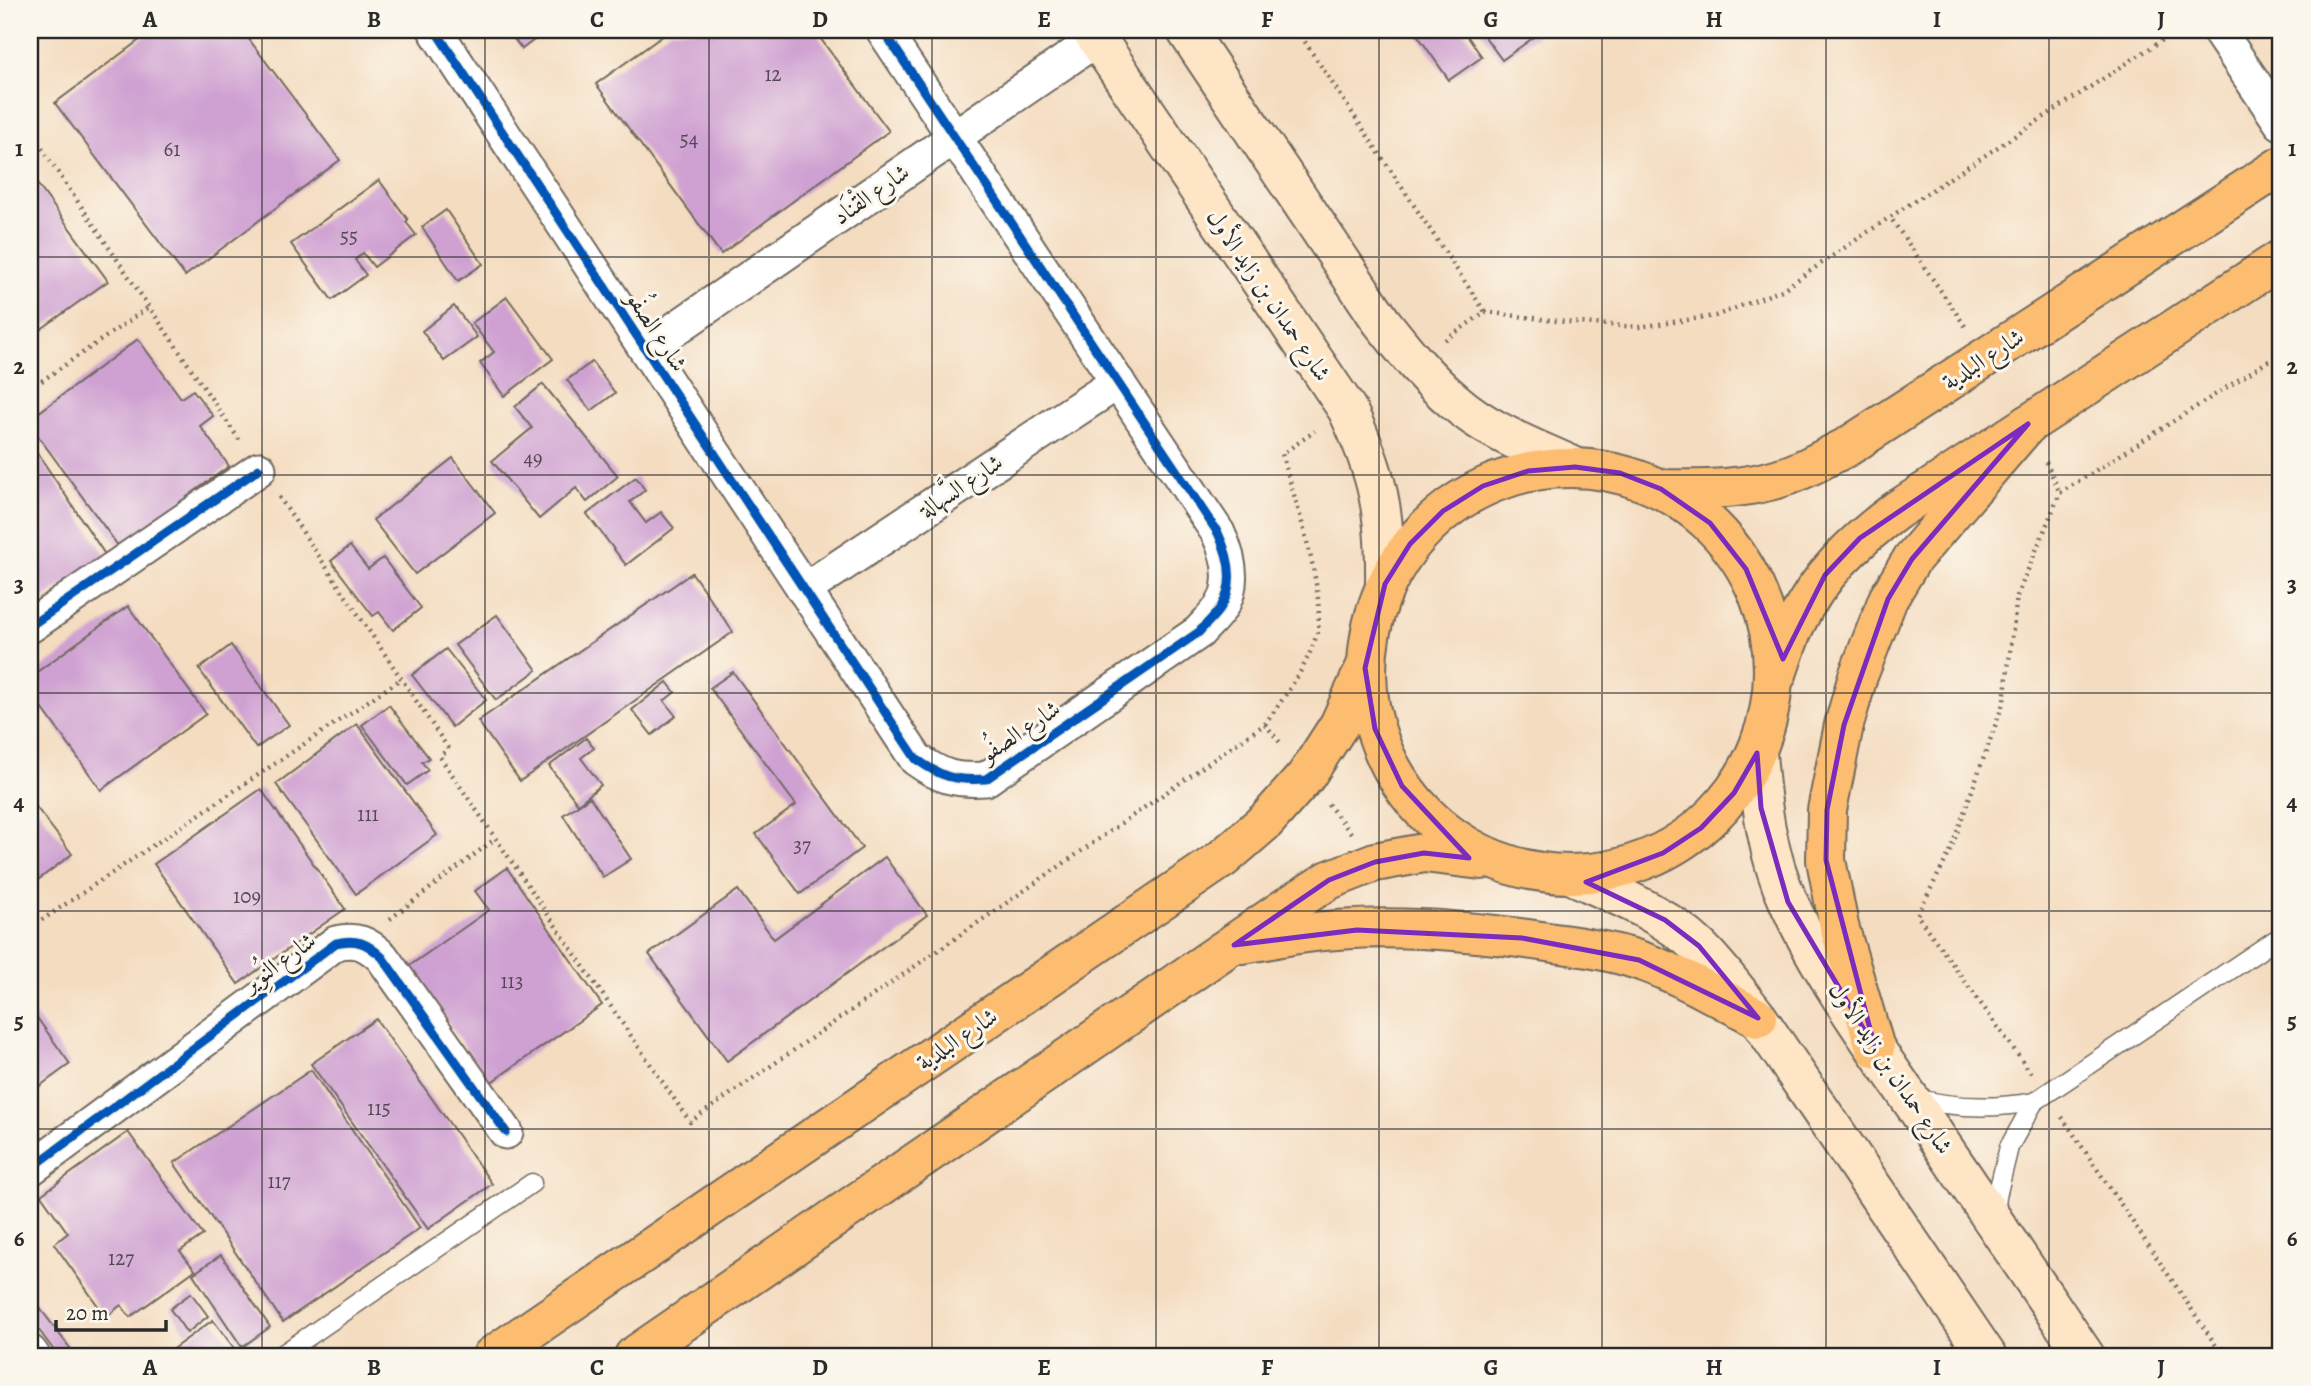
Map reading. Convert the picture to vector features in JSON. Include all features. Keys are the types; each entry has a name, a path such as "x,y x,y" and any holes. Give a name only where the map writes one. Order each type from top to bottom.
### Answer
{"main road":[{"path":"1186,30 1381,321 1414,362 1456,404 1503,434 1575,467"},
{"name":"شارع حمدان بن زايد الأول","path":"1094,34 1347,409 1365,447 1379,492 1386,538 1385,584"},
{"name":"شارع البلدية","path":"1661,489 1714,490 1757,485 1791,475 1847,447 2281,166"},
{"path":"634,1356 1329,880 1375,862 1424,853 1498,862 1535,872 1572,876 1619,870 1662,853 1682,841 1701,828 1734,793 1757,753 1769,719 1774,683 1796,623 1825,575 1860,538 1897,510 2281,259"},
{"path":"1875,1048 1839,926 1826,860 1827,810 1844,725 1888,598 1920,550 2028,424"},
{"path":"1498,862 1444,831 1402,786 1375,729 1366,668 1371,625 1385,584 1410,544 1443,511 1483,485 1528,471 1575,467 1620,473 1661,489 1710,523 1746,569 1769,624 1774,683"},
{"name":"شارع البلدية","path":"492,1356 1222,859 1266,821 1306,776 1339,725 1366,668"},
{"name":"شارع حمدان بن زايد الأول","path":"1757,753 1761,808 1772,855 1788,902 1810,944 1875,1048 2085,1356"},
{"path":"1572,876 1628,900 1665,920 1699,946 1758,1018 1987,1356"},
{"path":"1234,946 1301,934 1357,930 1423,929 1522,937 1608,951 1639,960 1669,972 1758,1018"}],"street":[{"name":"شارع الصفُو","path":"435,30 916,758 936,773 961,780 986,779 1199,632 1222,606 1230,580 1228,555 1219,533 883,30"},
{"path":"2218,30 2281,123"},
{"name":"شارع القْنَاد","path":"646,349 955,137 1094,34"},
{"name":"شارع السَّهالة","path":"804,590 1118,382"},
{"path":"30,626 259,469"},
{"path":"360,941 382,957 506,1132"},
{"name":"شارع النُوِير","path":"30,1169 336,943 360,941"},
{"path":"30,1352 33,1356"}],"lane":[{"path":"1908,1096 1932,1103 1970,1107 2008,1106 2040,1098 2281,936"},
{"path":"1995,1222 1997,1196 2009,1147 2040,1098"},
{"path":"280,1356 532,1183"}],"path":[{"path":"1297,30 1485,312"},
{"path":"1414,362 1485,312 1565,322 1638,327 1715,316 1782,290 2178,30"},
{"path":"30,131 448,748 440,757 690,1122 1265,724 1301,672 1317,634 1319,593 1282,454 1347,409"},
{"path":"1890,217 1986,358"},
{"path":"30,389 149,307"},
{"path":"2223,1356 2040,1098 1917,915 1950,852 2004,701 2017,596 2060,493 2281,353"},
{"path":"30,928 401,678"},
{"path":"360,941 495,839"}],"highlighted area":[{"path":"2028,424 1912,559 1888,599 1844,725 1827,810 1826,860 1875,1048 1788,902 1761,808 1757,753 1734,793 1701,828 1663,853 1586,882 1665,920 1699,946 1758,1018 1639,960 1522,938 1357,930 1234,945 1329,880 1375,862 1424,853 1469,858 1402,786 1375,729 1365,668 1385,584 1410,544 1443,511 1483,486 1528,471 1575,467 1620,473 1661,489 1710,523 1746,569 1783,659 1825,575 1860,538"}],"building":[{"path":"153,30 242,30 340,160 185,276 55,103"},
{"path":"507,30 539,30 542,34 522,49"},
{"path":"671,30 814,30 889,131 721,254 596,84"},
{"path":"1414,30 1463,30 1482,57 1449,80"},
{"path":"1480,30 1544,30 1502,60"},
{"path":"30,174 108,281 30,337"},
{"path":"379,180 416,235 374,267 363,253 355,260 366,275 332,300 291,244"},
{"path":"446,210 483,264 458,281 422,227"},
{"path":"507,297 553,359 504,396 480,363 494,352 472,323"},
{"path":"454,306 477,337 444,361 422,331"},
{"path":"138,339 181,398 193,390 213,416 200,426 229,466 119,547 30,425 30,419"},
{"path":"592,362 615,393 591,411 567,380"},
{"path":"543,384 618,476 587,502 576,488 539,519 492,461 532,428 515,407"},
{"path":"30,442 106,556 30,608"},
{"path":"453,458 495,513 415,574 373,520"},
{"path":"636,477 645,490 630,502 646,523 661,512 674,528 626,565 587,514"},
{"path":"350,546 368,569 383,558 421,608 393,630 379,612 373,616 331,561"},
{"path":"692,573 733,632 520,781 478,721"},
{"path":"128,606 206,714 101,790 30,691 30,677"},
{"path":"497,615 537,670 496,700 455,645"},
{"path":"231,645 289,725 256,748 199,669"},
{"path":"446,649 486,700 452,727 412,675"},
{"path":"733,672 862,848 800,894 756,834 796,805 710,688"},
{"path":"667,682 675,692 664,701 676,716 652,735 632,710"},
{"path":"389,705 429,758 422,762 428,770 407,785 362,725"},
{"path":"357,724 437,835 356,894 276,784"},
{"path":"586,738 594,748 581,758 601,785 578,804 549,766"},
{"path":"261,789 345,909 238,984 154,864"},
{"path":"590,797 631,859 603,877 563,815"},
{"path":"30,799 72,854 30,886"},
{"path":"885,857 927,915 727,1061 649,954 738,890 774,939"},
{"path":"507,868 602,1005 490,1083 409,966 489,910 475,891"},
{"path":"30,1008 70,1064 30,1093"},
{"path":"376,1019 492,1184 428,1229 311,1064"},
{"path":"311,1070 420,1228 283,1322 174,1163"},
{"path":"128,1132 203,1235 180,1251 195,1270 130,1317 121,1305 106,1317 54,1244 68,1233 41,1195"},
{"path":"221,1255 270,1327 242,1347 193,1274"},
{"path":"191,1293 208,1316 187,1333 170,1309"},
{"path":"30,1295 76,1356 58,1356 30,1318"},
{"path":"213,1320 237,1352 231,1356 163,1356"}],"cycle path":[{"path":"435,30 916,759 948,776 986,779 1199,632 1226,598 1229,570 1218,533 883,30"},
{"path":"30,626 259,469"},
{"path":"30,1169 336,943 350,941 361,943 382,957 506,1132"}]}
